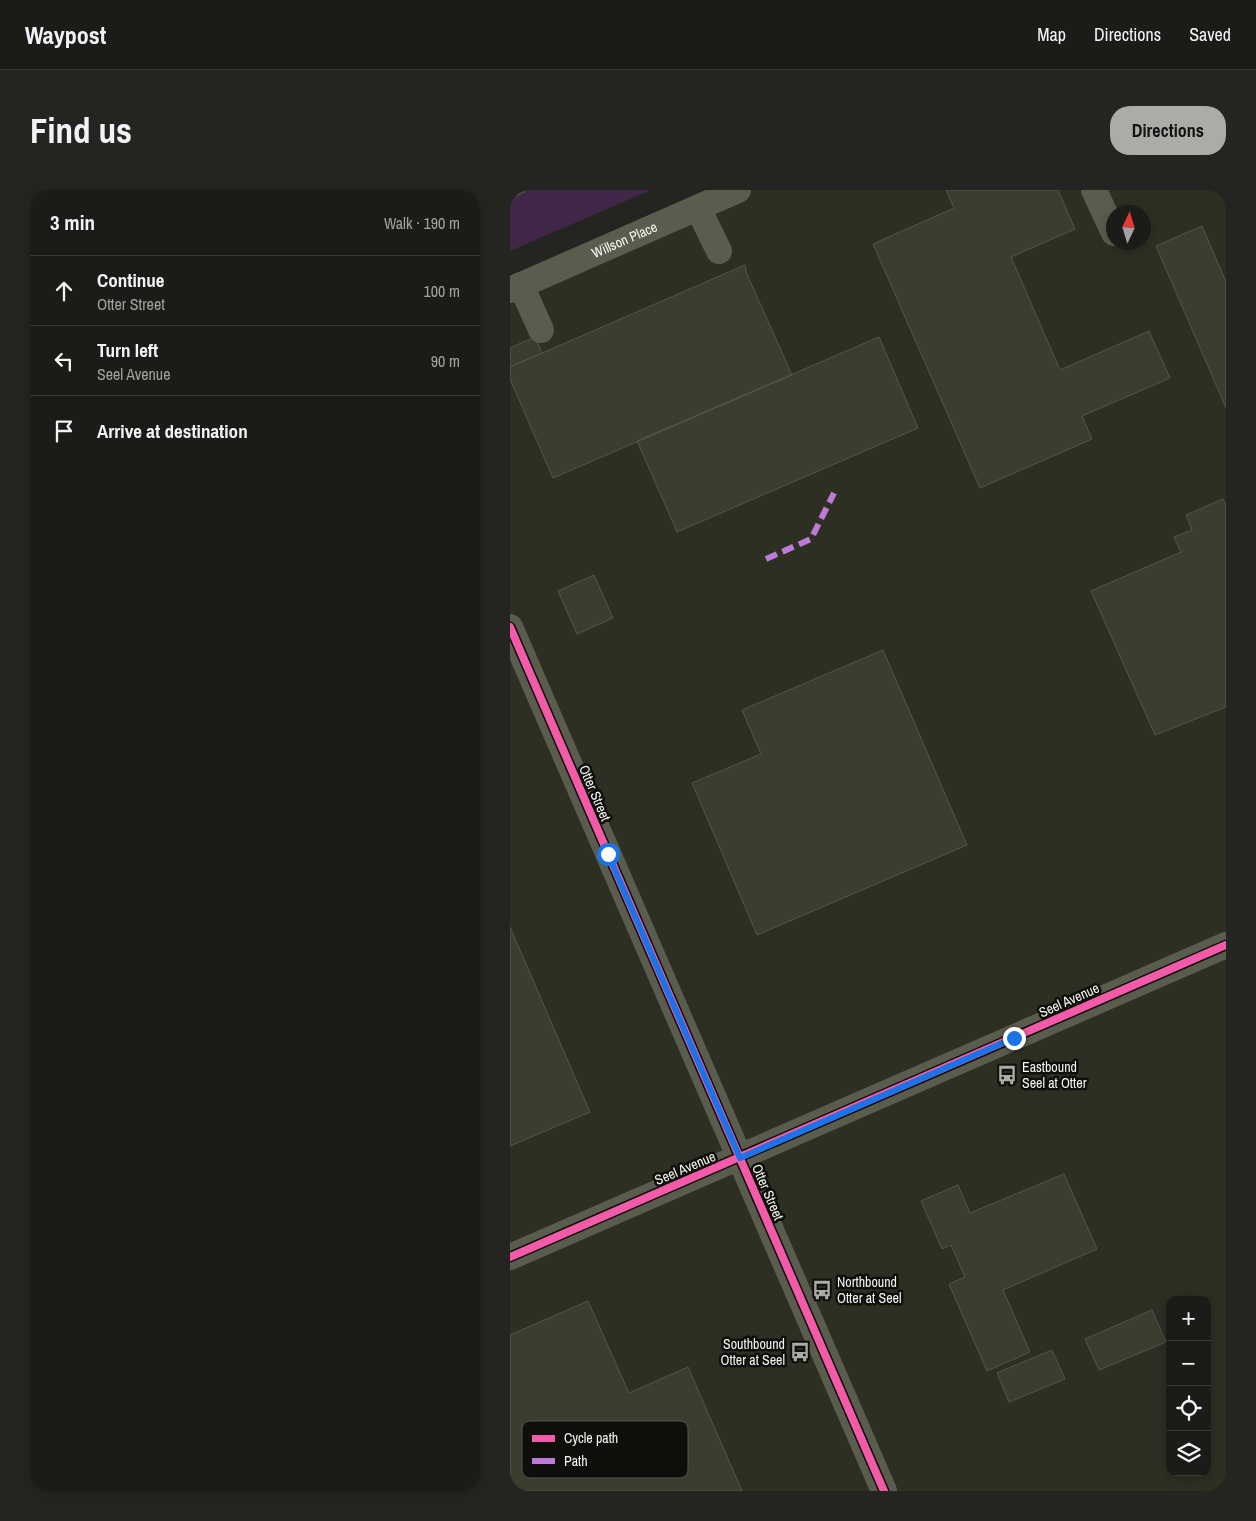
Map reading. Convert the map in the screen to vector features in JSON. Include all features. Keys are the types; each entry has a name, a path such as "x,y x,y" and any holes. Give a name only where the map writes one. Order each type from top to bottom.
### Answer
{"street":[{"name":"Willson Place","path":"515,288 738,190"},
{"path":"1094,190 1106,216"},
{"path":"698,208 719,251"},
{"path":"515,288 541,330"},
{"name":"Otter Street","path":"510,627 884,1491"},
{"name":"Seel Avenue","path":"510,1257 1226,945"}],"shaded area":[{"path":"510,190 651,190 510,251"},
{"path":"738,190 1226,190 1226,1491 510,1491 510,290"}],"building":[{"path":"510,190 524,190 525,192 510,198"},
{"path":"946,190 1058,190 1075,229 1011,257 1060,370 1149,331 1170,378 1082,416 1092,439 980,488 873,244 954,208"},
{"path":"1202,226 1226,282 1226,408 1156,246"},
{"path":"745,265 746,272 792,375 553,478 510,379 510,367"},
{"path":"535,337 542,353 510,367 510,348"},
{"path":"879,337 918,428 677,532 637,441"},
{"path":"1223,499 1226,505 1226,707 1155,735 1091,591 1181,552 1174,537 1192,530 1186,515"},
{"path":"594,575 613,618 577,634 558,591"},
{"path":"883,650 967,845 757,935 692,783 761,754 742,710"},
{"path":"510,927 590,1112 510,1146"},
{"path":"1064,1174 1097,1249 1003,1290 1030,1352 987,1371 949,1284 965,1277 951,1245 942,1249 921,1201 958,1185 970,1213"},
{"path":"588,1301 629,1393 688,1367 742,1491 510,1491 510,1335"},
{"path":"1152,1310 1166,1342 1099,1370 1085,1339"},
{"path":"1052,1350 1065,1379 1009,1402 997,1373"}],"marked path":[{"path":"766,559 811,539 834,493"}],"cycle path":[{"path":"510,627 884,1491"},
{"path":"510,1257 1226,945"}],"place":[{"name":"Eastbound Seel at Otter","path":"1007,1075"},
{"name":"Northbound Otter at Seel","path":"822,1290"},
{"name":"Southbound Otter at Seel","path":"800,1352"}],"route":[{"path":"608,854 740,1158 1014,1038"}]}
